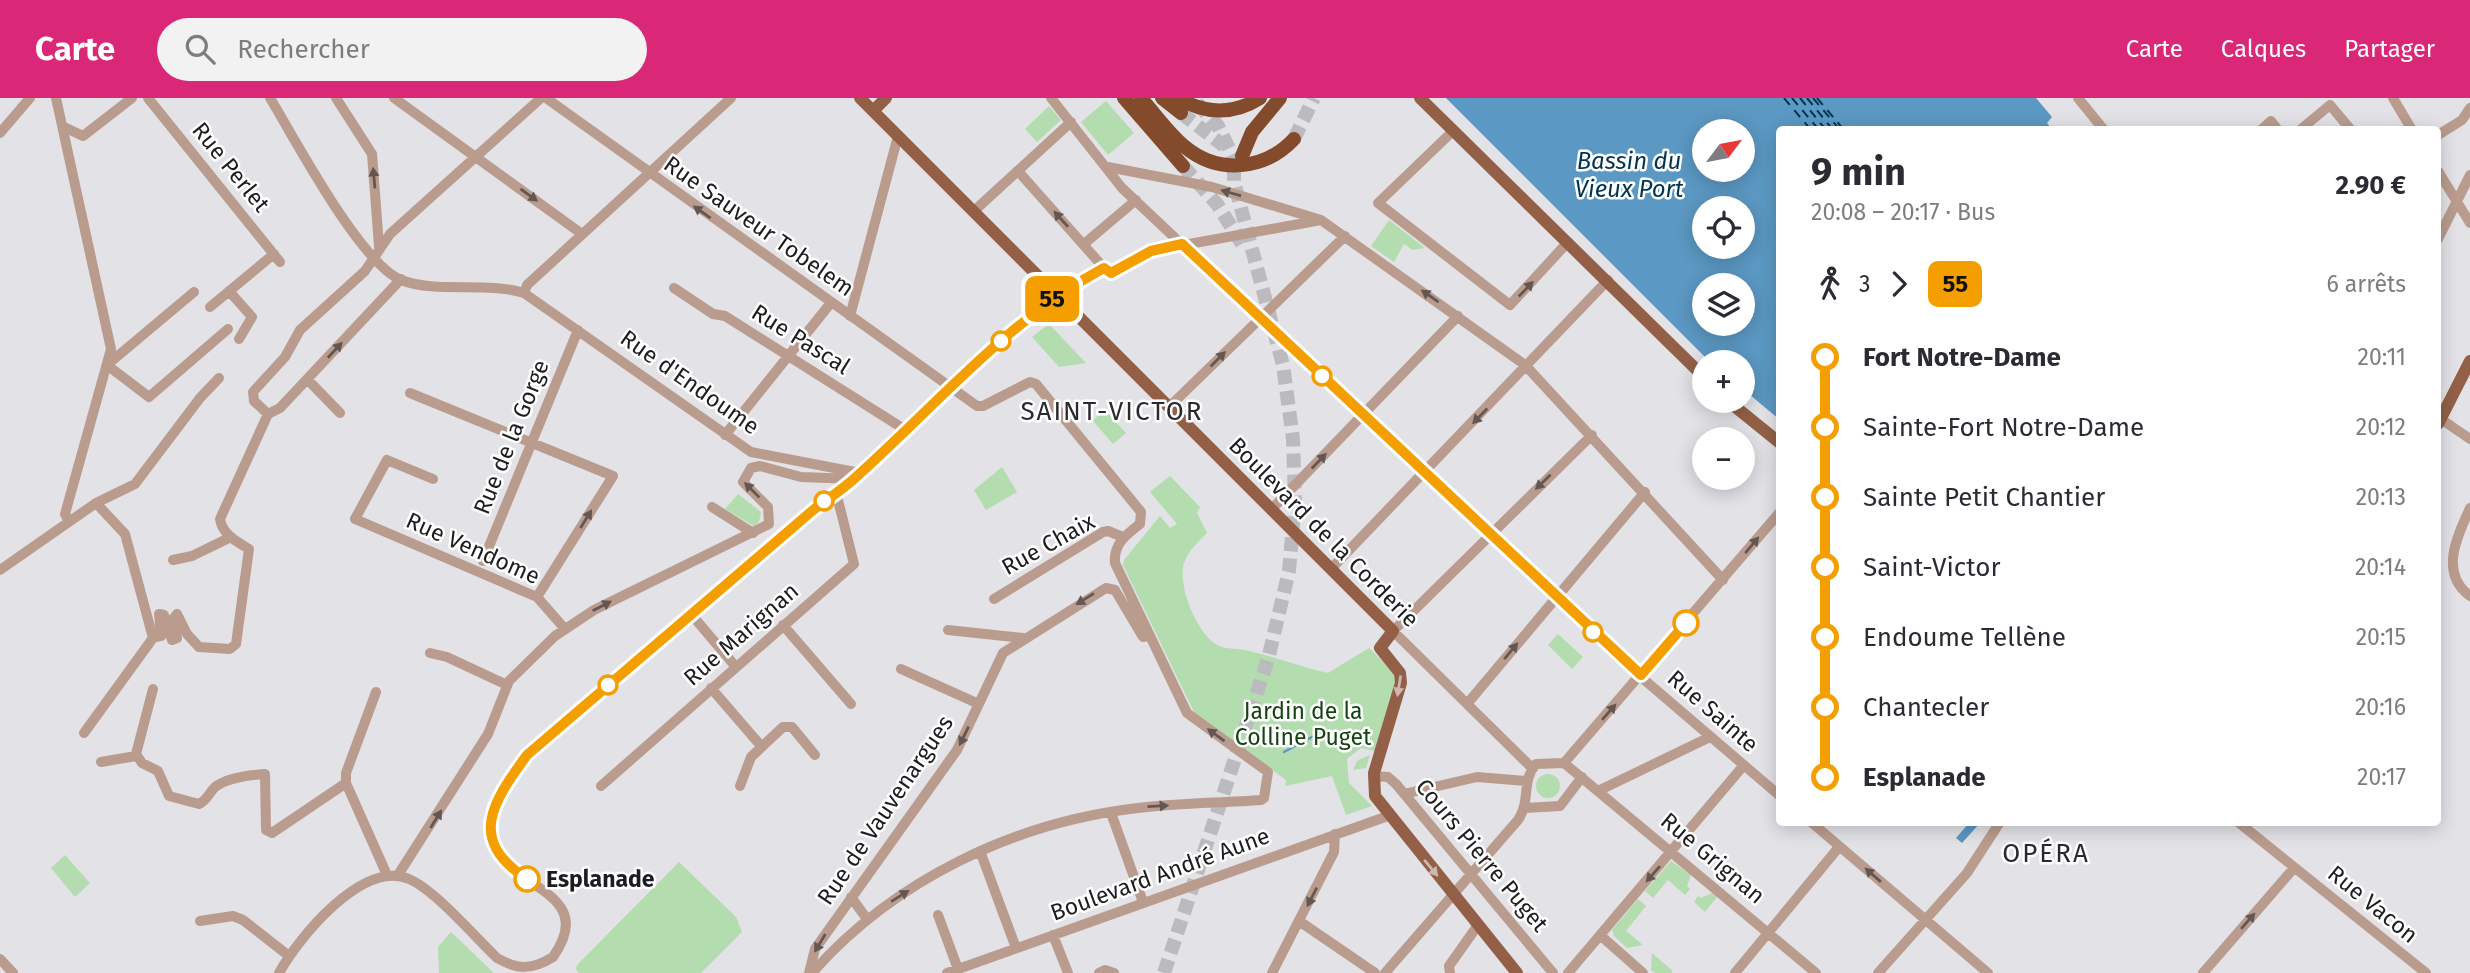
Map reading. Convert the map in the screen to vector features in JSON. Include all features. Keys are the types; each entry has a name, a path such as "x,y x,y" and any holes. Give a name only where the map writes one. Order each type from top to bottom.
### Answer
{"highway":[{"path":"1124,98 1183,166"},
{"path":"1141,98 1184,146 1210,162 1235,166 1262,162 1294,139"},
{"path":"1162,98 1180,105 1215,111 1239,108 1260,98"},
{"path":"1268,98 1246,125 1238,156 1252,132 1280,98"}],"main road":[{"name":"Boulevard de la Corderie","path":"860,98 1393,631"},
{"path":"873,111 886,98"},
{"path":"1420,98 1692,365"},
{"path":"2441,416 2470,361"},
{"path":"1743,413 1776,440"},
{"path":"1373,776 1401,683 1400,673 1380,646 1393,631"},
{"name":"Cours Pierre Puget","path":"1373,776 1375,796 1388,816 1517,973"}],"street":[{"path":"0,133 30,98"},
{"path":"56,98 111,349 65,514 69,522"},
{"path":"64,127 83,136 132,98"},
{"name":"Rue Perlet","path":"148,98 277,258 229,291"},
{"name":"Rue d'Endoume","path":"270,98 372,258 401,279 417,283 496,286 524,293 751,452 857,476"},
{"path":"335,98 372,154 379,246"},
{"path":"394,98 582,234"},
{"path":"268,414 253,396 255,389 285,357 300,330 351,286 379,246 543,98"},
{"name":"Rue Sauveur Tobelem","path":"543,98 830,304 980,407 1030,382 1038,387 1139,507 1142,520 1123,537"},
{"path":"524,293 527,285 731,98"},
{"name":"Rue Sainte","path":"1051,98 1136,200 1556,597 1710,737 1776,793"},
{"path":"2078,98 2101,126"},
{"path":"2393,98 2410,126"},
{"path":"2305,126 2330,105 2348,126"},
{"path":"2441,133 2462,120 2470,108"},
{"path":"974,211 1071,122"},
{"path":"1452,131 1378,203 1510,305 1569,242"},
{"path":"850,316 898,136"},
{"path":"1108,167 1212,187 1321,220 1345,236 1525,365 1645,492 1723,580"},
{"path":"1017,171 1111,273 1151,251 1321,220"},
{"path":"2441,233 2470,175"},
{"path":"2441,184 2470,223"},
{"path":"1084,244 1136,200"},
{"path":"1169,407 1345,236"},
{"path":"376,692 351,758 346,783 393,875 422,886 497,958 512,966 526,968 540,965 553,957 561,946 564,912 547,892 501,860 491,840 493,813 510,778 527,755 857,476 949,387 1058,295 1104,268"},
{"path":"84,733 153,638 161,636 157,617 160,613 171,638 177,638 173,616 177,614 187,634 199,647 230,649 236,643 249,549 231,537 221,525 220,519 268,414 280,408 401,279"},
{"path":"1331,569 1608,280"},
{"name":"Rue Pascal","path":"674,288 713,314 725,316 789,355 904,429"},
{"path":"210,307 229,291 252,317 239,339"},
{"path":"107,365 194,292"},
{"path":"725,435 830,304"},
{"path":"1271,510 1458,316"},
{"path":"107,365 149,397 228,329"},
{"name":"Rue de la Gorge","path":"483,561 579,330"},
{"path":"0,570 96,503 135,484 200,398 219,378"},
{"path":"307,379 340,413"},
{"path":"410,393 613,476 537,597"},
{"path":"2441,421 2470,439"},
{"path":"1393,631 1592,435"},
{"name":"Rue Vendome","path":"433,479 387,460 355,519 537,597 565,629"},
{"path":"200,921 215,922 225,916 233,916 286,967 349,892 393,875 488,734 507,685 565,629 594,610 769,524 770,517 764,502 745,487 745,477 751,468 760,466 801,477 857,476"},
{"name":"Rue Marignan","path":"601,786 854,564 836,492"},
{"path":"1467,704 1645,492"},
{"path":"96,503 125,534 153,638"},
{"path":"712,507 754,533"},
{"path":"2470,508 2454,556 2452,575 2461,589 2470,596"},
{"path":"1385,973 1525,808 1526,781 1532,768 1536,764 1564,764 1776,517"},
{"name":"Rue Chaix","path":"994,599 1103,532 1113,532 1123,537"},
{"path":"173,560 192,556 231,537"},
{"path":"810,973 867,919 980,850 1020,834 1137,808 1264,798 1268,772 1187,713 1148,636 1148,626 1115,563 1123,537"},
{"name":"Rue de Vauvenargues","path":"810,973 815,948 957,750 1003,653 1106,588 1115,590 1140,635 1148,636"},
{"path":"691,614 736,667"},
{"path":"783,625 851,704"},
{"path":"948,630 1023,638"},
{"name":"Boulevard de la Corderie","path":"1393,631 1532,768"},
{"path":"430,653 447,657 507,685"},
{"path":"901,669 979,704"},
{"path":"109,711 121,680"},
{"path":"711,688 761,746"},
{"path":"136,756 153,689"},
{"path":"740,786 751,757 789,725 815,755"},
{"path":"1600,790 1710,737"},
{"path":"101,762 136,756 158,771 169,796 199,804 219,785 230,783 240,775 265,775 266,830 272,833 346,783"},
{"name":"Rue Grignan","path":"1564,764 1600,790 1816,973"},
{"path":"1568,973 1744,765"},
{"name":"Cours Pierre Puget","path":"1373,776 1388,777 1404,794 1553,973"},
{"path":"1404,794 1477,777 1526,781"},
{"path":"1525,808 1560,806 1582,777"},
{"path":"1111,813 1143,902"},
{"name":"Boulevard André Aune","path":"952,971 1388,816"},
{"path":"1815,826 1988,973"},
{"path":"1878,973 1967,873 1997,826"},
{"name":"Rue Vacon","path":"2242,826 2426,973"},
{"path":"1272,973 1334,852 1335,834"},
{"path":"1735,973 1839,847"},
{"path":"980,850 1016,948"},
{"path":"2203,973 2294,868"},
{"path":"850,897 867,919"},
{"path":"938,915 952,971"},
{"path":"1299,921 1375,973"},
{"path":"1450,973 1449,966 1478,925"},
{"path":"1053,935 1068,973"},
{"path":"1600,935 1643,973"},
{"path":"0,959 13,973"},
{"path":"1099,973 1105,970 1114,973"}],"green space":[{"path":"1106,101 1134,133 1108,155 1081,122"},
{"path":"1049,106 1061,120 1037,142 1025,129"},
{"path":"1389,220 1425,248 1413,250 1404,244 1394,262 1371,246"},
{"path":"1049,324 1086,363 1059,367 1032,337"},
{"path":"1104,409 1126,433 1113,444 1093,421"},
{"path":"1002,467 1017,492 986,510 974,490"},
{"name":"Jardin de la Colline Puget","path":"1170,476 1200,507 1197,513 1207,533 1184,563 1183,584 1190,608 1202,631 1210,639 1221,647 1259,653 1328,673 1369,648 1392,670 1396,682 1375,751 1361,748 1347,759 1349,783 1372,806 1346,815 1332,776 1285,786 1286,780 1194,712 1123,565 1124,560 1160,516 1170,528 1177,524 1150,492"},
{"path":"738,494 761,512 759,522 754,526 725,509"},
{"path":"1558,634 1583,657 1572,669 1548,645"},
{"path":"1370,755 1366,768 1353,770 1357,761"},
{"path":"1548,774 1557,777 1560,786 1557,795 1548,798 1539,795 1536,786 1539,777"},
{"path":"65,855 90,883 75,897 51,868"},
{"path":"1671,861 1691,875 1687,886 1690,889 1685,895 1668,880 1653,898 1645,891"},
{"path":"679,862 736,917 742,932 701,973 579,973 577,965"},
{"path":"1712,893 1717,897 1705,912 1694,902 1698,896 1701,898"},
{"path":"1638,899 1646,906 1626,931 1643,945 1627,948 1614,936 1612,930"},
{"path":"451,932 494,973 439,973 438,947"},
{"path":"1652,953 1673,971 1655,973 1651,970"}],"water":[{"name":"Bassin du Vieux Port","path":"1446,98 2036,98 2052,117 2047,123 2050,126 1776,126 1776,417 1755,399 1755,350 1698,350"},
{"path":"1966,826 1977,826 1962,843 1956,838"}],"waterway":[{"path":"1284,752 1325,730 1341,736 1351,747"}],"ferry route":[{"path":"1784,98 1808,126"},
{"path":"1792,98 1816,126"},
{"path":"1800,98 1823,126"},
{"path":"1807,98 1830,126"},
{"path":"1813,98 1837,126"},
{"path":"1817,98 1841,126"}],"tunnel":[{"path":"1294,139 1314,98"},
{"path":"1197,103 1218,126 1237,165"},
{"path":"1181,113 1224,146"},
{"path":"1164,973 1268,659 1289,571 1295,502 1293,439 1283,365 1234,182 1234,156"},
{"path":"1183,166 1217,204 1244,247"}],"bus line":[{"name":"55","path":"527,879 501,860 491,840 490,831 493,813 510,778 527,755 812,511 854,479 963,374 1044,305 1104,268 1111,273 1151,251 1182,244 1641,675 1686,623"}],"place":[{"name":"Esplanade","path":"527,879"}],"district":[{"name":"SAINT-VICTOR","path":"1112,411"},
{"name":"OPÉRA","path":"2046,853"}]}
